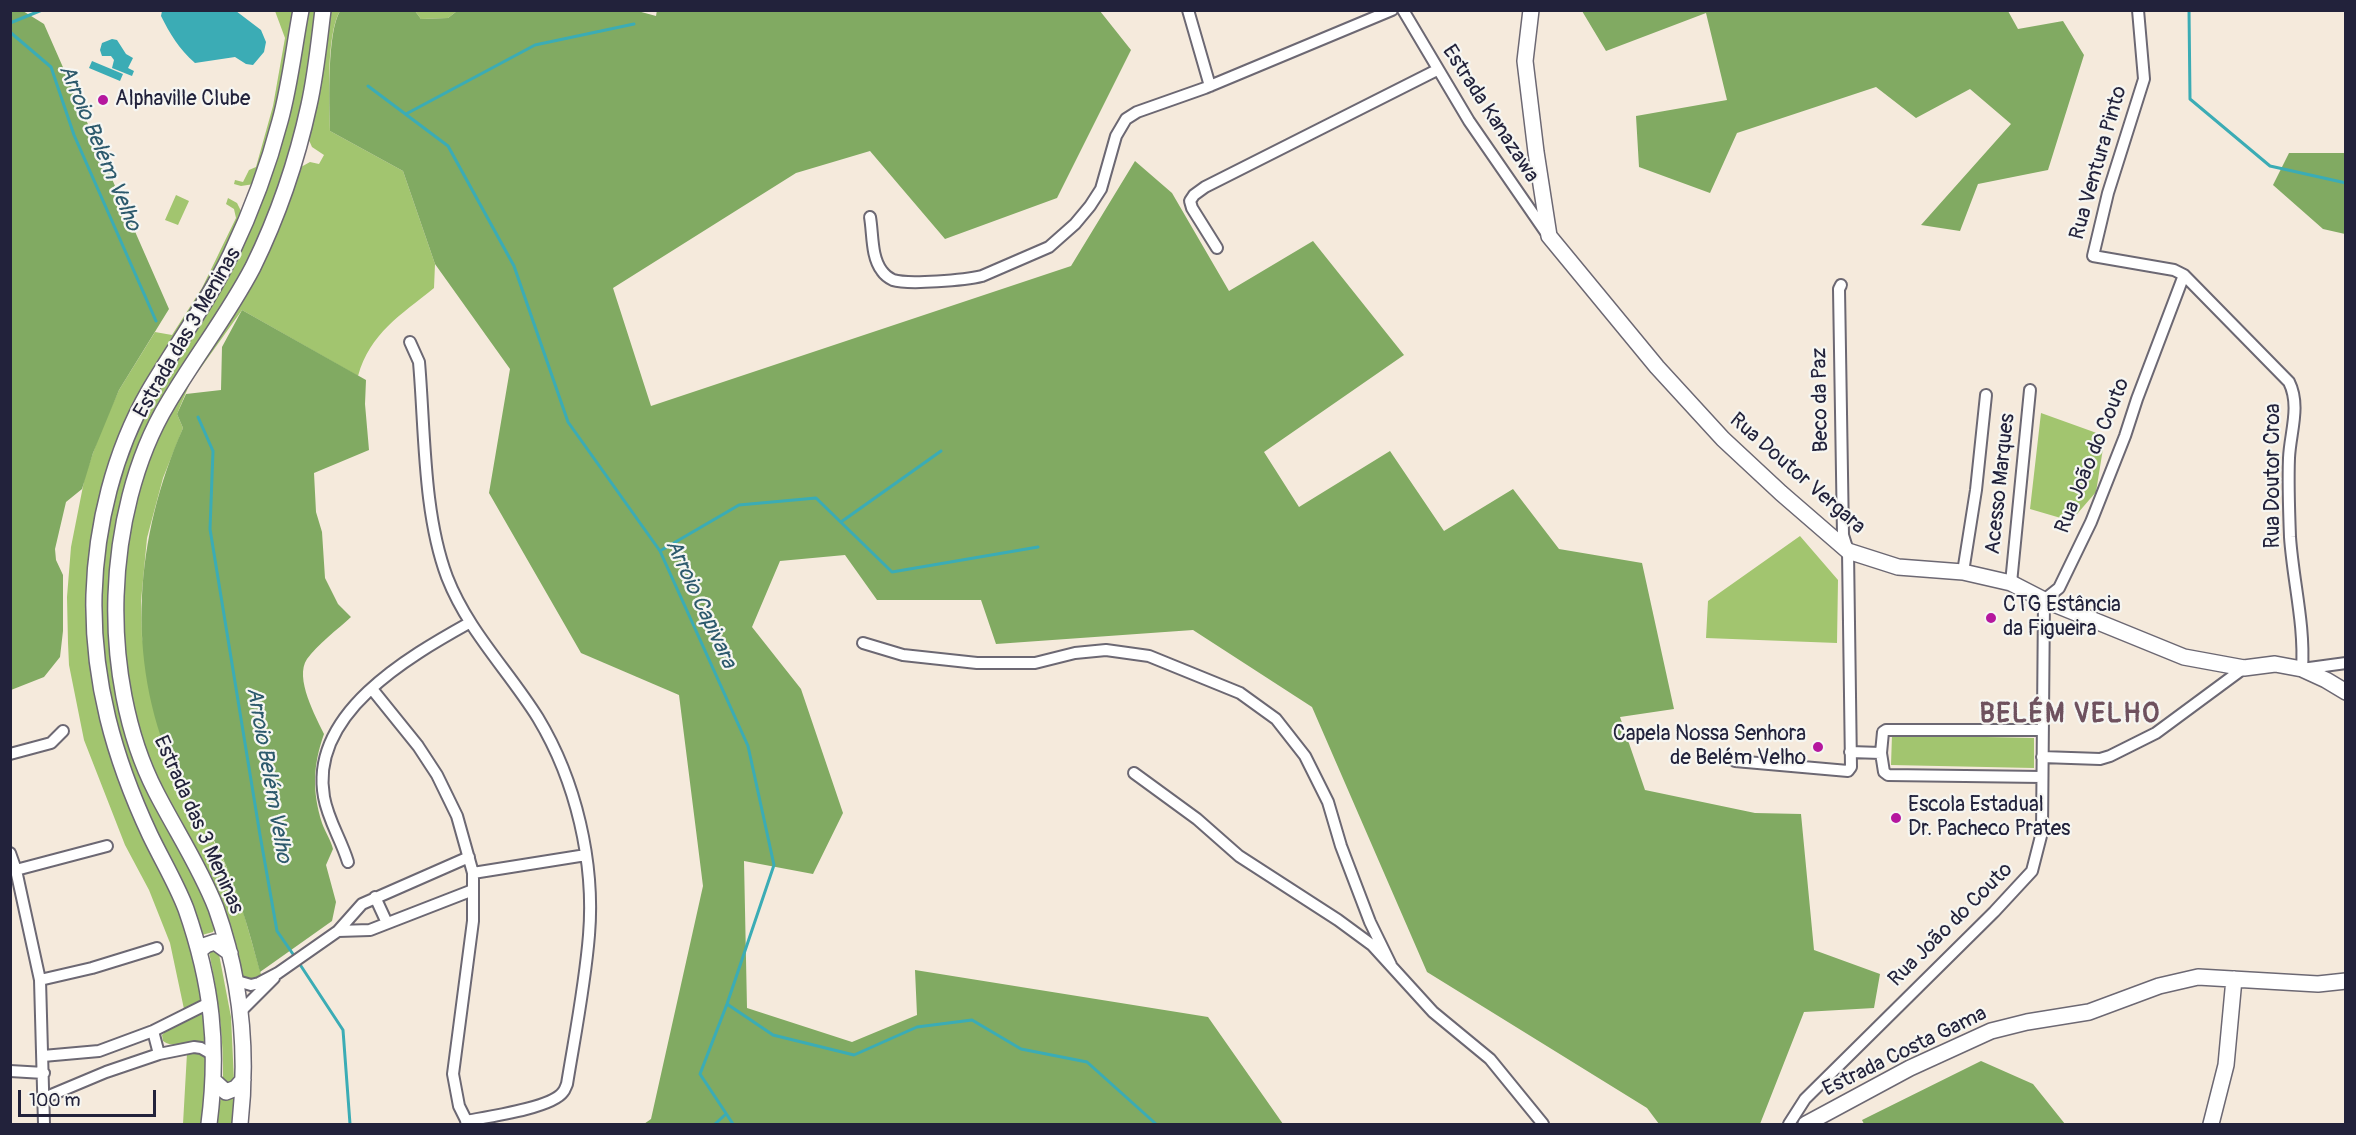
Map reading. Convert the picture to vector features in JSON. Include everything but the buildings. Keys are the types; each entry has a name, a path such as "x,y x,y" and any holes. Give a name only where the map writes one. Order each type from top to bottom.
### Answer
{"main road":[{"name":"Estrada das 3 Meninas","path":"209,1125 215,1056 211,1002 199,951 178,890 126,781 111,736 96,662 95,578 102,521 125,441 149,392 221,273 267,166 287,93 301,10"},
{"name":"Estrada das 3 Meninas","path":"240,1125 243,1080 237,981 230,953 203,878 151,782 133,730 120,675 117,574 128,506 136,474 157,422 188,370 233,304 269,230 290,174 310,101 323,10"},
{"path":"1531,10 1526,61 1536,152 1549,236"},
{"name":"Rua Doutor Vergara","path":"1549,236 1657,367 1723,439 1781,494 1848,551 1898,567 1963,572 2011,583 2044,600 2184,657 2244,668 2275,664 2302,669 2346,692"},
{"path":"199,951 215,942 230,953"},
{"name":"Estrada Costa Gama","path":"1806,1125 1910,1068 1991,1031 2028,1022 2090,1012 2159,986 2198,977 2318,984 2346,981"},
{"path":"2211,1125 2226,1065 2234,980"},
{"path":"214,1082 226,1092 236,1088 243,1080"}],"street":[{"path":"1188,10 1210,86"},
{"path":"870,216 876,260 883,273 892,280 904,282 970,279 982,276 1049,247 1075,224 1090,207 1101,189 1116,136 1126,119 1137,112 1210,86 1392,10"},
{"name":"Estrada Kanazawa","path":"1403,10 1437,70 1496,161 1549,236"},
{"name":"Rua Ventura Pinto","path":"2093,255 2108,193 2144,79 2138,10"},
{"path":"1217,248 1192,208 1191,201 1194,195 1205,187 1437,70"},
{"name":"Rua Doutor Croa","path":"2093,255 2174,270 2184,275 2289,382 2294,392 2294,417 2289,457 2290,536 2303,646 2302,669"},
{"name":"Rua João do Couto","path":"1789,1125 1805,1099 1994,912 2032,871 2042,832 2044,600 2059,588 2091,522 2184,275"},
{"name":"Beco da Paz","path":"1841,285 1839,300 1843,535 1848,551 1850,752"},
{"path":"372,689 418,746 437,775 457,816 473,873 473,921 453,1074 459,1106 467,1123 537,1106 558,1098 567,1084 589,936 590,903 586,855 569,786 546,732 519,689 469,623 447,577 434,530 419,362 410,342"},
{"name":"Acesso Marques","path":"2011,583 2030,390"},
{"path":"1963,572 1976,490 1986,395"},
{"path":"348,861 324,797 324,766 333,735 342,719 393,671 425,648 469,623"},
{"path":"863,643 903,655 977,663 1035,663 1075,653 1106,650 1149,656 1240,693 1276,719 1305,756 1328,802 1341,846 1391,965"},
{"path":"2302,669 2346,663"},
{"path":"2042,757 2105,758 2156,733 2244,668"},
{"path":"2042,777 1888,775 1884,772 1881,753 1882,732 1886,730 2043,730"},
{"path":"10,754 51,743 63,731"},
{"path":"1735,761 1848,771 1851,767 1850,752 1881,753"},
{"path":"1134,772 1197,819 1239,856 1338,920 1372,945 1433,1012 1490,1059 1543,1125"},
{"path":"16,870 107,846"},
{"path":"10,853 16,870 40,980 44,1125"},
{"path":"473,873 586,855"},
{"path":"237,981 250,985 278,973 338,931 362,904 469,856"},
{"path":"338,931 370,930 473,890"},
{"path":"375,897 387,923"},
{"path":"40,980 92,968 157,948"},
{"path":"240,1012 278,973"},
{"path":"43,1056 99,1051 153,1031 211,1002"},
{"path":"153,1031 159,1054"},
{"path":"44,1098 106,1072 159,1054 194,1047 201,1048 215,1056"},
{"path":"10,1071 44,1073"}],"green space":[{"path":"634,10 656,16 657,10 1100,11 1131,50 1057,198 945,239 870,151 796,173 613,288 651,406 1071,266 1135,161 1172,193 1229,291 1313,241 1404,355 1264,452 1299,507 1390,451 1444,531 1513,489 1559,549 1642,563 1674,709 1620,717 1645,790 1755,813 1801,814 1814,950 1880,974 1874,1008 1804,1012 1760,1124 1659,1124 1647,1108 1427,972 1312,707 1193,630 996,644 981,600 877,600 845,555 780,561 752,627 801,689 843,813 813,874 744,861 747,1008 852,1042 917,1015 915,970 1208,1017 1283,1124 644,1124 651,1119 703,886 679,695 581,653 489,493 510,369 435,264 403,171 330,131 331,51 340,11 415,11 421,19 448,18 457,11"},
{"path":"10,11 23,11 44,24 169,309 119,390 93,453 82,489 66,502 55,549 56,560 63,575 63,631 60,657 44,677 11,690"},
{"path":"275,11 296,11 280,103 254,184 241,186 234,184 235,180 243,182 249,170 256,167 273,106 285,38"},
{"path":"304,11 316,11 302,102 280,184 245,267 125,496 118,690 191,861 215,928 213,932 202,935 136,790 110,713 98,601 112,497 142,416 246,235"},
{"path":"330,11 340,11 332,35 330,51 330,131 403,171 435,264 434,288 399,316 379,336 363,361 358,376 242,310 190,383 177,414 183,428 163,478 147,538 141,601 142,638 188,797 206,826 239,897 262,978 256,982 242,977 138,731 124,665 122,569 139,481 164,421 223,327 238,308 258,270 301,167 310,162 319,164 324,155 312,147 308,138"},
{"path":"415,11 457,11 448,18 421,19"},
{"path":"1582,11 2008,11 2018,29 2063,21 2084,55 2048,170 1978,184 1960,231 1921,225 2011,124 1970,89 1916,118 1876,87 1737,133 1710,193 1639,167 1636,116 1727,100 1706,13 1606,51"},
{"path":"2289,153 2345,153 2345,234 2323,229 2273,185"},
{"path":"176,195 189,201 178,225 165,220"},
{"path":"228,198 237,203 242,213 206,292 101,502 93,677 178,900 203,996 195,1006 184,1009 170,943 149,890 125,845 84,740 69,665 67,597 71,547 85,476 101,430 119,390 155,332 172,335 202,288 236,218 234,209 226,204"},
{"path":"242,310 366,380 365,404 369,450 314,473 316,512 322,532 325,578 338,604 351,617 311,654 304,667 303,676 308,697 324,734 316,767 315,789 322,823 333,849 326,865 336,902 332,921 260,972 243,911 226,866 178,779 158,726 148,684 142,641 142,598 146,554 154,512 183,428 177,414 186,394 221,390 222,347"},
{"path":"2041,413 2105,436 2096,492 2071,521 2030,509"},
{"path":"1800,536 1838,580 1837,643 1706,638 1708,601"},
{"path":"1892,735 2034,738 2034,768 1891,765"},
{"path":"218,949 231,1017 234,1081 231,1086 223,1082 220,1017 209,952"},
{"path":"206,1010 209,1046 203,1044 173,1045 163,1041 162,1035 172,1025"},
{"path":"187,1053 203,1054 207,1059 204,1124 183,1124"},
{"path":"1981,1061 2033,1084 2065,1124 1864,1124 1862,1120"},
{"path":"221,1098 238,1099 235,1124 214,1124"}],"water":[{"path":"162,11 236,11 261,30 266,42 264,52 253,65 246,64 235,57 195,63 171,35 161,16"},
{"path":"112,39 117,40 126,54 133,58 128,68 134,71 132,76 112,68 114,60 111,56 102,56 100,50 102,43"},
{"path":"92,61 123,74 120,81 89,68"}],"waterway":[{"name":"Arroio Capivara","path":"10,23 42,10"},
{"path":"2189,10 2190,99 2270,166 2346,183"},
{"path":"406,114 535,45 634,24"},
{"name":"Arroio Belém Velho","path":"10,32 51,67 74,135 156,321"},
{"name":"Arroio Capivara","path":"368,86 448,146 514,266 568,422 660,551 748,746 774,865 727,1004 700,1074 733,1124"},
{"name":"Arroio Belém Velho","path":"198,417 213,451 210,529 277,931 295,957"},
{"path":"841,522 941,451"},
{"path":"660,551 739,505 816,498 892,572 1038,547"},
{"name":"Arroio Belém Velho","path":"299,963 343,1030 350,1124"},
{"path":"727,1004 773,1035 854,1055 917,1027 972,1020 1021,1049 1087,1062 1156,1124"},
{"path":"715,1124 726,1114"}],"place":[{"name":"Alphaville Clube","path":"103,100"},
{"name":"CTG Estância da Figueira","path":"1991,618"},
{"name":"Capela Nossa Senhora de Belém Velho","path":"1818,747"},
{"name":"Escola Estadual Dr. Pacheco Prates","path":"1896,818"}],"district":[{"name":"BELÉM VELHO","path":"2070,715"}]}
